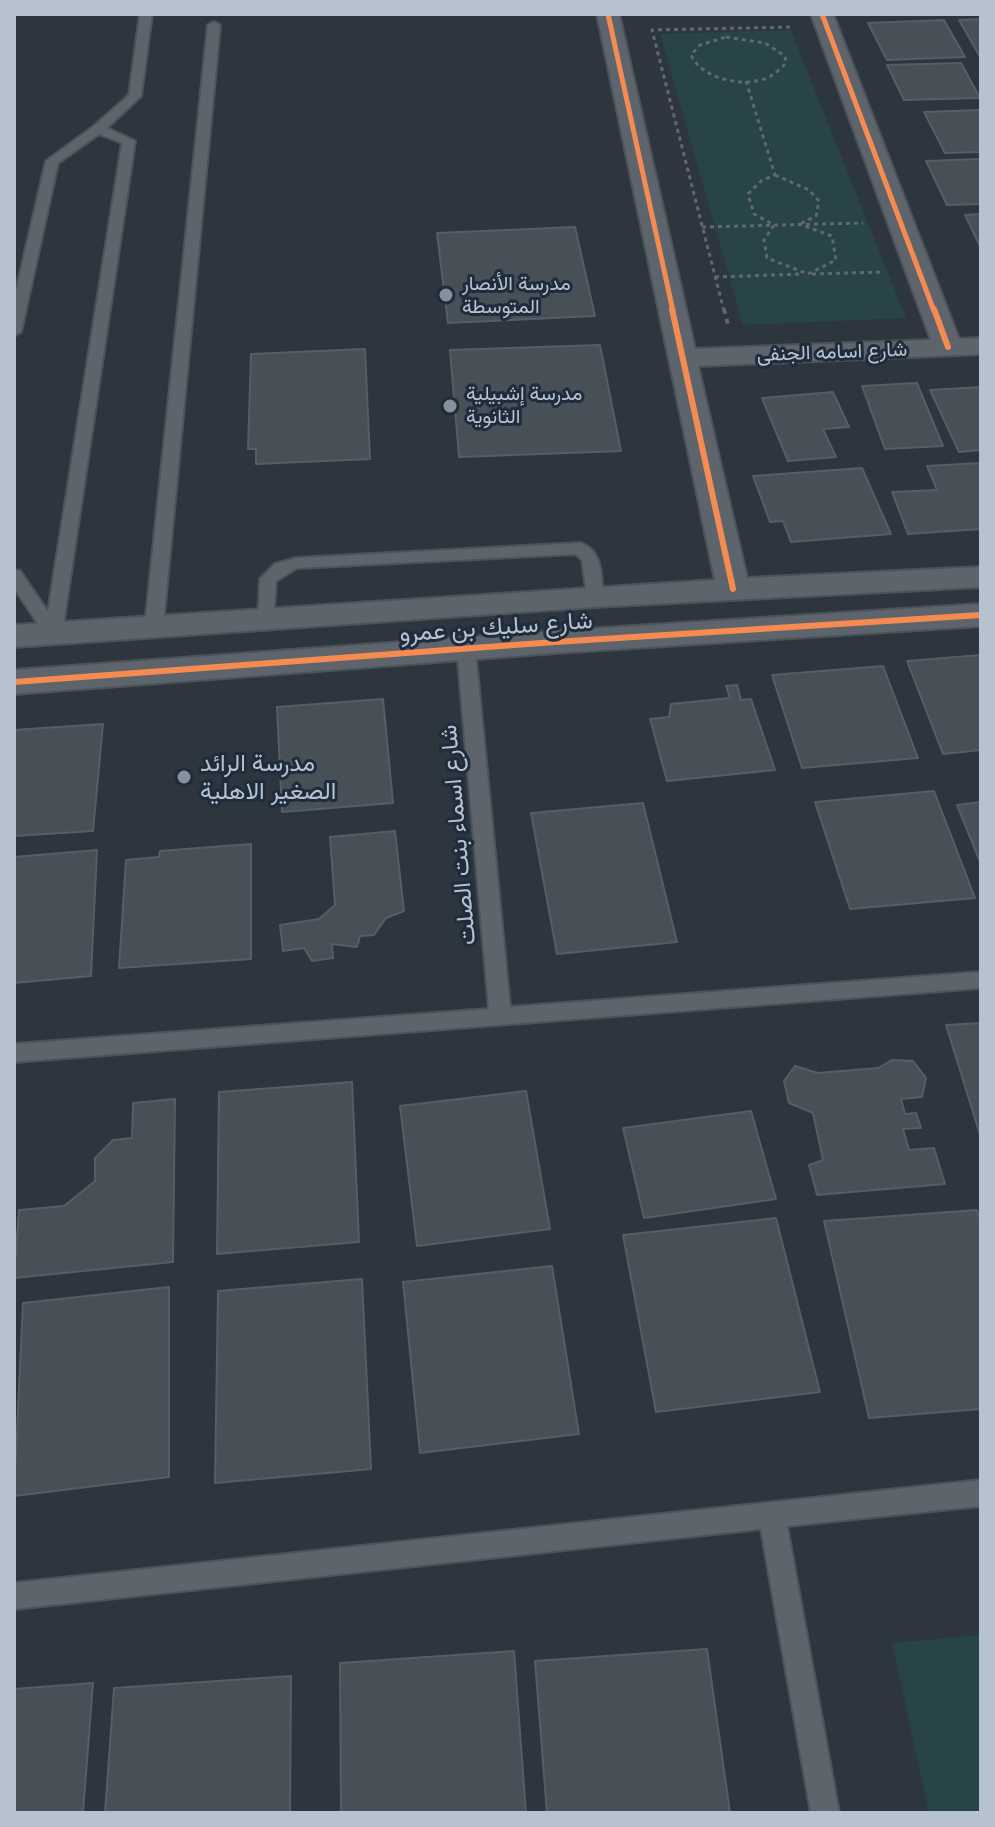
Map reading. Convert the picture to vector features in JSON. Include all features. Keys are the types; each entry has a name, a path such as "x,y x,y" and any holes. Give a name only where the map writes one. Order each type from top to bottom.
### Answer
{"street":[{"path":"608,14 733,589"},
{"path":"812,20 948,347"},
{"name":"شارع اسامه الجنفى","path":"683,358 981,346"},
{"name":"شارع سليك بن عمرو","path":"14,636 595,596 981,577"},
{"path":"537,643 519,631 518,615 539,600"},
{"path":"347,612 368,618 378,628 375,644 355,657"},
{"name":"شارع سليك بن عمرو","path":"14,682 537,643 981,615"}],"lane":[{"path":"14,332 52,161 98,129 135,96 146,14"},
{"path":"154,626 214,25"},
{"path":"53,633 129,141 98,129"},
{"path":"267,618 268,579 281,568 296,563 580,548 590,558 595,596"},
{"path":"14,575 53,633"},
{"name":"شارع اسماء بنت الصلت","path":"466,649 500,1016"},
{"path":"14,1053 981,980"},
{"path":"14,1596 981,1493"},
{"path":"772,1516 825,1813"}],"path":[{"path":"730,334 652,30 812,20"},
{"path":"722,28 726,37"},
{"path":"726,37 756,39 769,44 785,56 786,63 773,75 746,81 714,77 693,65 689,58 691,50 711,39 726,37"},
{"path":"746,81 775,175"},
{"path":"774,225 754,214 748,194 761,181 775,175 809,190 819,201 816,216 799,224"},
{"path":"702,227 866,223"},
{"path":"774,225 761,246 767,258 808,274 836,260 832,236 799,224"},
{"path":"715,277 884,272"}],"green space":[{"path":"791,30 906,318 743,325 660,34"},
{"path":"981,1635 981,1813 929,1813 892,1643"}],"building":[{"path":"981,19 981,55 979,55 959,20"},
{"path":"944,20 965,57 887,60 868,23"},
{"path":"961,63 980,98 904,100 887,65"},
{"path":"981,110 981,152 945,153 924,112"},
{"path":"981,159 981,204 947,205 926,161"},
{"path":"981,214 981,246 980,246 965,215"},
{"path":"575,227 595,316 448,323 437,233"},
{"path":"600,345 621,451 459,457 450,350"},
{"path":"365,349 370,459 256,464 256,449 248,449 251,354"},
{"path":"917,383 943,446 885,449 862,386"},
{"path":"981,387 981,450 959,452 930,390"},
{"path":"833,392 849,427 823,429 836,457 788,461 762,398"},
{"path":"981,463 981,529 908,534 892,492 937,490 927,466"},
{"path":"862,468 891,534 791,542 783,521 770,522 753,476"},
{"path":"981,655 981,750 943,754 907,661"},
{"path":"883,666 918,758 802,768 772,675"},
{"path":"737,685 741,700 751,699 775,770 667,781 650,719 669,717 671,704 730,698 726,686"},
{"path":"383,699 393,803 282,812 277,707"},
{"path":"103,724 93,831 14,836 14,730"},
{"path":"934,791 975,898 850,909 815,802"},
{"path":"981,802 981,864 957,805"},
{"path":"643,803 677,942 557,954 531,813"},
{"path":"395,831 404,911 386,918 374,935 360,936 357,947 332,944 333,958 312,961 304,948 283,951 280,925 319,919 335,905 330,837"},
{"path":"251,844 251,959 119,968 126,860 159,857 160,851"},
{"path":"97,850 91,976 14,983 14,857"},
{"path":"981,1023 981,1138 946,1025"},
{"path":"892,1060 913,1061 926,1078 922,1097 901,1099 905,1114 916,1113 921,1128 903,1129 909,1150 934,1148 945,1184 817,1195 809,1165 823,1160 813,1113 789,1103 784,1081 795,1066 818,1073 878,1068"},
{"path":"352,1082 359,1242 217,1254 219,1092"},
{"path":"526,1091 550,1229 417,1246 400,1106"},
{"path":"175,1099 173,1262 14,1278 19,1210 64,1206 95,1181 95,1158 113,1140 132,1138 133,1103"},
{"path":"751,1111 776,1199 644,1218 623,1128"},
{"path":"977,1210 981,1224 981,1409 869,1418 824,1221"},
{"path":"776,1218 820,1392 656,1412 623,1235"},
{"path":"552,1266 579,1434 420,1453 403,1282"},
{"path":"362,1279 371,1469 215,1483 218,1291"},
{"path":"169,1287 169,1477 14,1496 23,1303"},
{"path":"707,1649 730,1813 547,1813 535,1661"},
{"path":"514,1651 526,1813 341,1813 340,1663"},
{"path":"291,1676 290,1813 105,1813 114,1688"},
{"path":"93,1683 83,1813 14,1813 14,1689"}],"cycle path":[{"path":"608,14 733,589"},
{"path":"822,14 948,347"},
{"path":"14,682 555,642 981,615"}],"place":[{"name":"مدرسة الأنصار المتوسطة","path":"446,295"},
{"name":"مدرسة إشبيلية الثانوية","path":"450,406"},
{"name":"مدرسة الرائد الصغير الاهلية","path":"184,777"}]}
